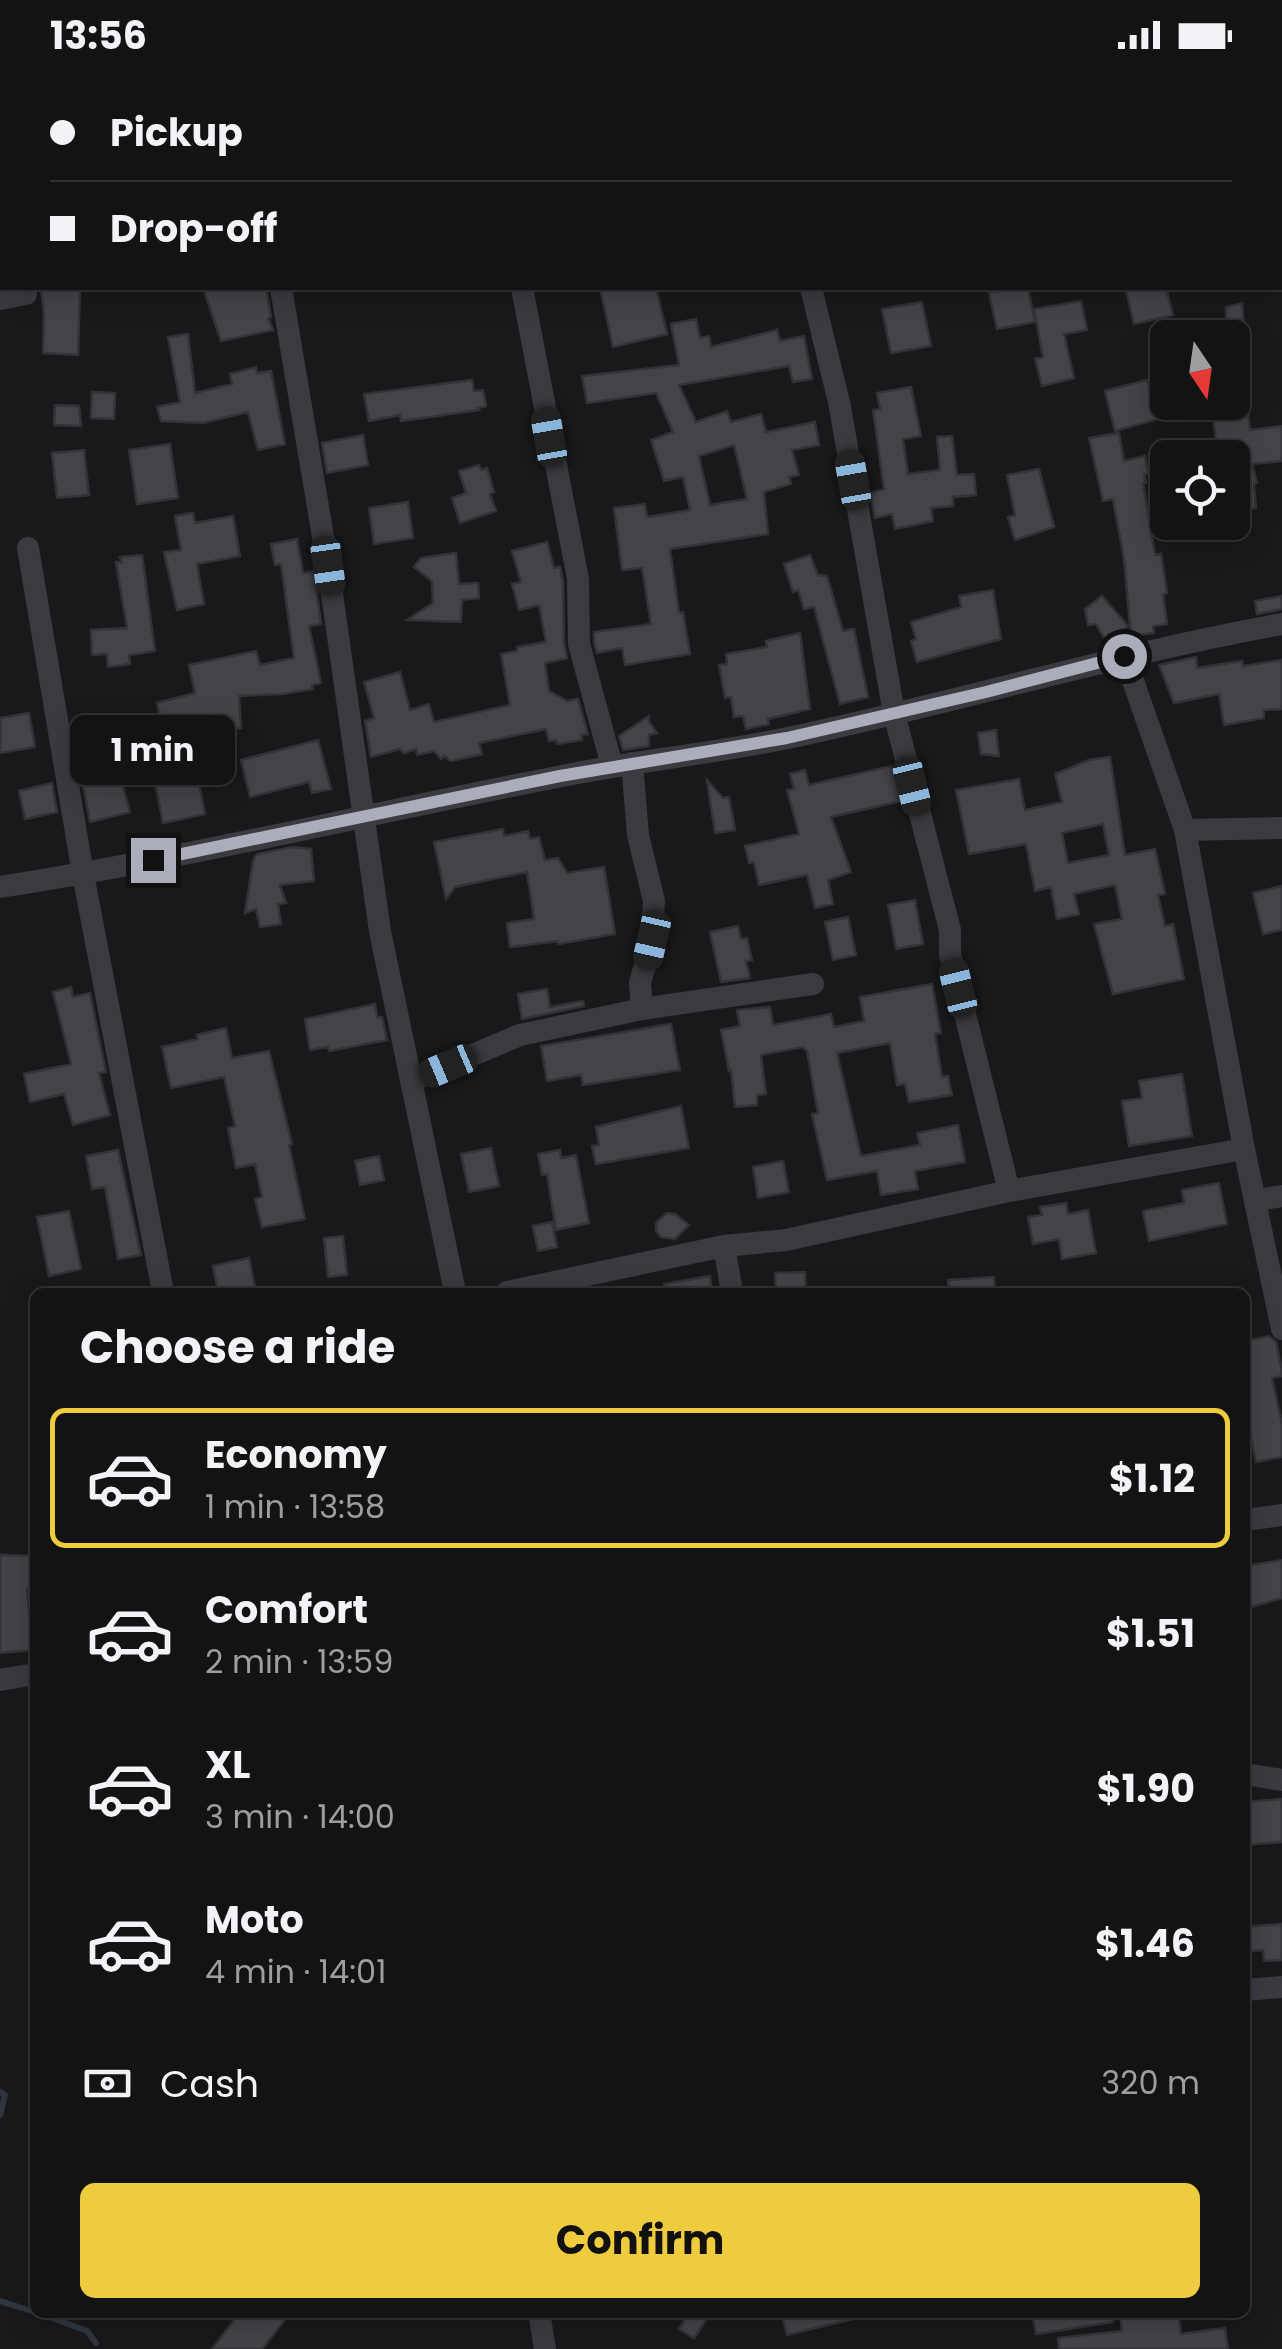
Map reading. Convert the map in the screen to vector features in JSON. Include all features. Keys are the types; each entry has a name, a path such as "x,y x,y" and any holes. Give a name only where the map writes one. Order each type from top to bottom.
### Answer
{"street":[{"path":"281,290 328,566 380,931 454,1288"},
{"path":"522,290 578,580 578,644 622,765 654,901 652,940 640,983 642,1009"},
{"path":"811,290 839,402 894,714 950,930 950,954 1009,1192"},
{"path":"0,298 26,294"},
{"path":"28,548 83,874 162,1288"},
{"path":"0,886 83,874 622,765 787,738 1124,656 1282,624"},
{"path":"1124,656 1185,830 1244,1150 1282,1328"},
{"path":"1185,830 1282,828"},
{"path":"412,1081 520,1036 642,1009 813,984"},
{"path":"526,1288 724,1246 786,1240 1009,1192 1244,1150"},
{"path":"1256,1200 1282,1196"},
{"path":"724,1246 731,1288"},
{"path":"1250,1519 1282,1515"},
{"path":"0,1680 30,1675"},
{"path":"1250,1775 1282,1780"},
{"path":"1250,1990 1282,1987"},
{"path":"540,2318 545,2349"}],"building":[{"path":"41,290 80,290 78,355 43,353"},
{"path":"204,290 266,290 273,330 221,341"},
{"path":"600,290 656,290 667,334 613,347"},
{"path":"1028,290 1035,322 997,329 989,293"},
{"path":"1126,290 1167,290 1173,315 1134,324"},
{"path":"1081,301 1087,330 1064,334 1074,378 1042,386 1035,359 1043,357 1034,309"},
{"path":"922,302 931,346 891,353 882,309"},
{"path":"1242,303 1243,320 1226,320 1226,307"},
{"path":"696,319 700,338 709,336 711,347 777,330 780,341 804,336 812,379 793,382 789,366 679,385 696,422 727,411 731,422 761,414 766,432 815,422 819,445 792,450 799,475 789,477 791,484 764,492 768,534 670,549 679,613 683,612 690,654 625,665 622,648 597,653 594,642 594,632 651,624 642,568 622,570 614,508 645,504 647,517 690,510 683,477 664,481 651,440 673,432 656,393 587,403 582,376 679,365 671,324","holes":["734,445 747,499 710,505 699,456"]},
{"path":"188,334 195,393 232,384 230,374 256,367 257,373 271,371 285,444 258,450 248,412 203,423 161,421 157,407 180,402 168,337"},
{"path":"472,380 474,391 483,390 486,406 479,410 401,421 400,415 369,421 364,394"},
{"path":"1147,380 1150,420 1154,420 1115,431 1105,391"},
{"path":"911,387 921,436 903,439 908,474 940,470 937,437 952,436 957,475 974,474 976,495 953,497 953,506 931,508 933,521 895,529 892,514 875,518 870,493 884,489 873,410 880,409 877,393"},
{"path":"92,392 115,393 114,419 91,418"},
{"path":"55,405 79,406 81,426 54,425"},
{"path":"1213,420 1249,420 1250,430 1282,426 1282,461 1252,464 1257,483 1256,508 1250,509 1250,440 1216,440"},
{"path":"1119,433 1124,461 1145,456 1148,473 1144,474 1143,483 1150,540 1155,555 1161,554 1167,593 1163,594 1167,624 1153,626 1154,633 1131,636 1124,559 1113,499 1103,501 1089,438"},
{"path":"363,435 368,465 327,473 322,443"},
{"path":"170,444 178,498 137,504 129,450"},
{"path":"84,450 89,495 57,498 52,453"},
{"path":"479,465 481,470 487,468 496,511 460,523 452,498 466,493 459,471"},
{"path":"1039,469 1054,527 1015,540 1008,517 1015,515 1007,475"},
{"path":"408,502 413,538 374,544 369,508"},
{"path":"193,513 195,523 233,516 240,556 197,564 204,604 177,610 164,552 181,550 175,516"},
{"path":"297,539 303,573 314,571 321,624 309,626 321,683 312,685 313,689 283,694 239,696 241,728 190,739 205,814 163,823 150,756 169,752 157,703 195,693 189,665 256,651 260,665 294,658 281,564 275,565 271,544"},
{"path":"547,542 554,568 560,567 563,581 567,658 545,663 549,691 567,701 578,699 588,734 581,735 582,740 557,744 556,740 549,741 546,729 479,743 482,754 451,761 444,756 441,759 434,751 417,755 416,749 371,757 365,721 374,718 364,682 400,672 410,710 429,704 434,722 510,705 501,654 546,642 539,605 519,610 512,584 521,582 512,551"},
{"path":"456,553 459,584 478,583 479,598 462,600 461,622 407,620 433,603 432,581 414,567 421,558"},
{"path":"142,555 155,651 129,655 130,664 108,667 107,654 92,655 91,630 127,628 116,562 122,562 120,557"},
{"path":"810,555 818,575 827,576 843,631 854,629 868,697 840,704 814,607 804,609 798,590 793,592 784,564"},
{"path":"993,590 1001,639 917,662 911,622 961,607 959,596"},
{"path":"1102,596 1128,626 1106,641 1096,624 1088,625 1085,609"},
{"path":"1282,596 1282,609 1257,614 1255,601"},
{"path":"800,633 810,709 746,729 743,716 734,717 731,697 725,698 719,665 727,664 726,654 767,647 766,641"},
{"path":"1196,657 1197,668 1282,660 1282,709 1264,710 1264,718 1224,725 1219,694 1174,703 1159,665"},
{"path":"29,713 35,747 0,753 0,718"},
{"path":"649,716 657,733 649,735 649,746 623,750 619,736"},
{"path":"996,730 999,756 981,754 978,733"},
{"path":"318,740 331,789 312,793 309,782 250,797 241,760"},
{"path":"1110,757 1125,855 1155,849 1165,894 1158,895 1165,926 1173,924 1184,979 1113,994 1094,924 1122,919 1115,885 1074,894 1079,914 1057,919 1051,887 1035,891 1026,844 969,854 956,790 1019,779 1025,810 1062,802 1055,774 1089,760","holes":["1103,824 1109,855 1068,863 1062,833"]},
{"path":"892,766 901,801 831,817 851,872 828,880 833,904 815,908 807,875 759,885 754,862 749,863 745,846 799,834 787,790 794,789 790,774 805,770 809,785"},
{"path":"120,776 130,812 90,822 83,785"},
{"path":"707,780 723,798 729,797 735,830 715,833"},
{"path":"52,783 57,812 25,819 19,791"},
{"path":"503,829 504,836 528,831 530,839 539,837 545,860 558,858 567,873 604,867 615,934 510,947 507,923 534,919 527,872 455,887 446,899 434,842"},
{"path":"292,847 311,849 314,881 280,885 286,903 278,904 281,924 260,927 256,909 245,913 253,861 257,854"},
{"path":"1282,886 1282,930 1263,934 1253,893"},
{"path":"915,900 923,944 896,949 888,905"},
{"path":"848,917 856,955 833,960 825,922"},
{"path":"738,926 741,939 747,938 752,960 746,961 750,978 721,982 710,932"},
{"path":"932,984 941,1033 935,1034 942,1077 948,1076 952,1095 909,1102 905,1084 897,1085 890,1043 837,1053 861,1156 920,1145 917,1133 958,1125 965,1162 915,1171 918,1189 881,1195 877,1171 827,1180 812,1114 818,1113 807,1051 803,1047 761,1055 766,1094 757,1095 757,1105 735,1107 721,1030 740,1026 737,1010 770,1007 773,1025 831,1014 834,1027 864,1021 860,997"},
{"path":"71,987 73,997 90,993 106,1072 99,1073 110,1115 73,1125 64,1094 30,1102 24,1074 71,1064 53,992"},
{"path":"547,989 550,1007 583,1001 584,1006 522,1019 518,994"},
{"path":"375,1004 387,1040 329,1051 328,1047 310,1050 305,1019"},
{"path":"671,1024 680,1070 583,1085 581,1075 547,1081 541,1046"},
{"path":"226,1028 232,1058 269,1051 292,1144 289,1145 305,1219 262,1227 255,1199 262,1197 255,1164 236,1168 228,1128 235,1126 224,1077 171,1088 162,1047"},
{"path":"1182,1074 1192,1136 1129,1146 1122,1101 1142,1098 1139,1081"},
{"path":"681,1106 689,1148 596,1164 592,1146 599,1145 596,1127"},
{"path":"491,1148 499,1186 469,1192 461,1154"},
{"path":"118,1150 141,1255 118,1259 105,1187 92,1189 86,1156"},
{"path":"560,1150 561,1158 576,1155 589,1223 556,1230 547,1174 542,1175 538,1154"},
{"path":"379,1156 384,1180 360,1185 355,1161"},
{"path":"783,1161 789,1192 758,1198 753,1167"},
{"path":"1219,1183 1227,1224 1149,1241 1143,1211 1184,1203 1182,1190"},
{"path":"1066,1203 1068,1214 1088,1210 1096,1253 1062,1259 1059,1239 1033,1244 1028,1217 1042,1215 1040,1207"},
{"path":"69,1211 81,1269 49,1276 37,1217"},
{"path":"667,1213 689,1225 675,1239 661,1237 656,1231 656,1223"},
{"path":"552,1222 557,1247 538,1251 533,1226"},
{"path":"343,1236 347,1275 328,1277 324,1238"},
{"path":"249,1258 255,1288 217,1288 213,1266"},
{"path":"805,1272 806,1288 776,1288 775,1273"},
{"path":"710,1276 712,1288 664,1288 664,1284"},
{"path":"994,1277 995,1288 949,1288 948,1280"},
{"path":"1269,1336 1276,1342 1282,1372 1282,1376 1272,1378 1282,1424 1282,1457 1256,1462 1250,1434 1250,1340"},
{"path":"0,1555 30,1556 30,1650 0,1653"},
{"path":"1282,1560 1282,1598 1250,1608 1250,1565"},
{"path":"1282,1799 1282,1842 1250,1845 1250,1802"},
{"path":"1282,1924 1282,1960 1264,1961 1263,1950 1250,1951 1250,1927"},
{"path":"235,2318 286,2318 262,2349 212,2349"},
{"path":"685,2318 707,2318 694,2338 679,2329"},
{"path":"783,2318 853,2318 853,2319 787,2335"},
{"path":"1033,2318 1113,2318 1113,2322 1036,2334"},
{"path":"1121,2318 1179,2318 1181,2334 1225,2328 1228,2349 1059,2349 1058,2338 1122,2331"}],"waterway":[{"path":"0,2092 5,2095 0,2115"},
{"path":"0,2301 30,2310"},
{"path":"53,2318 87,2331 96,2343"}],"route":[{"path":"153,860 560,776 787,738 1124,656"}]}
